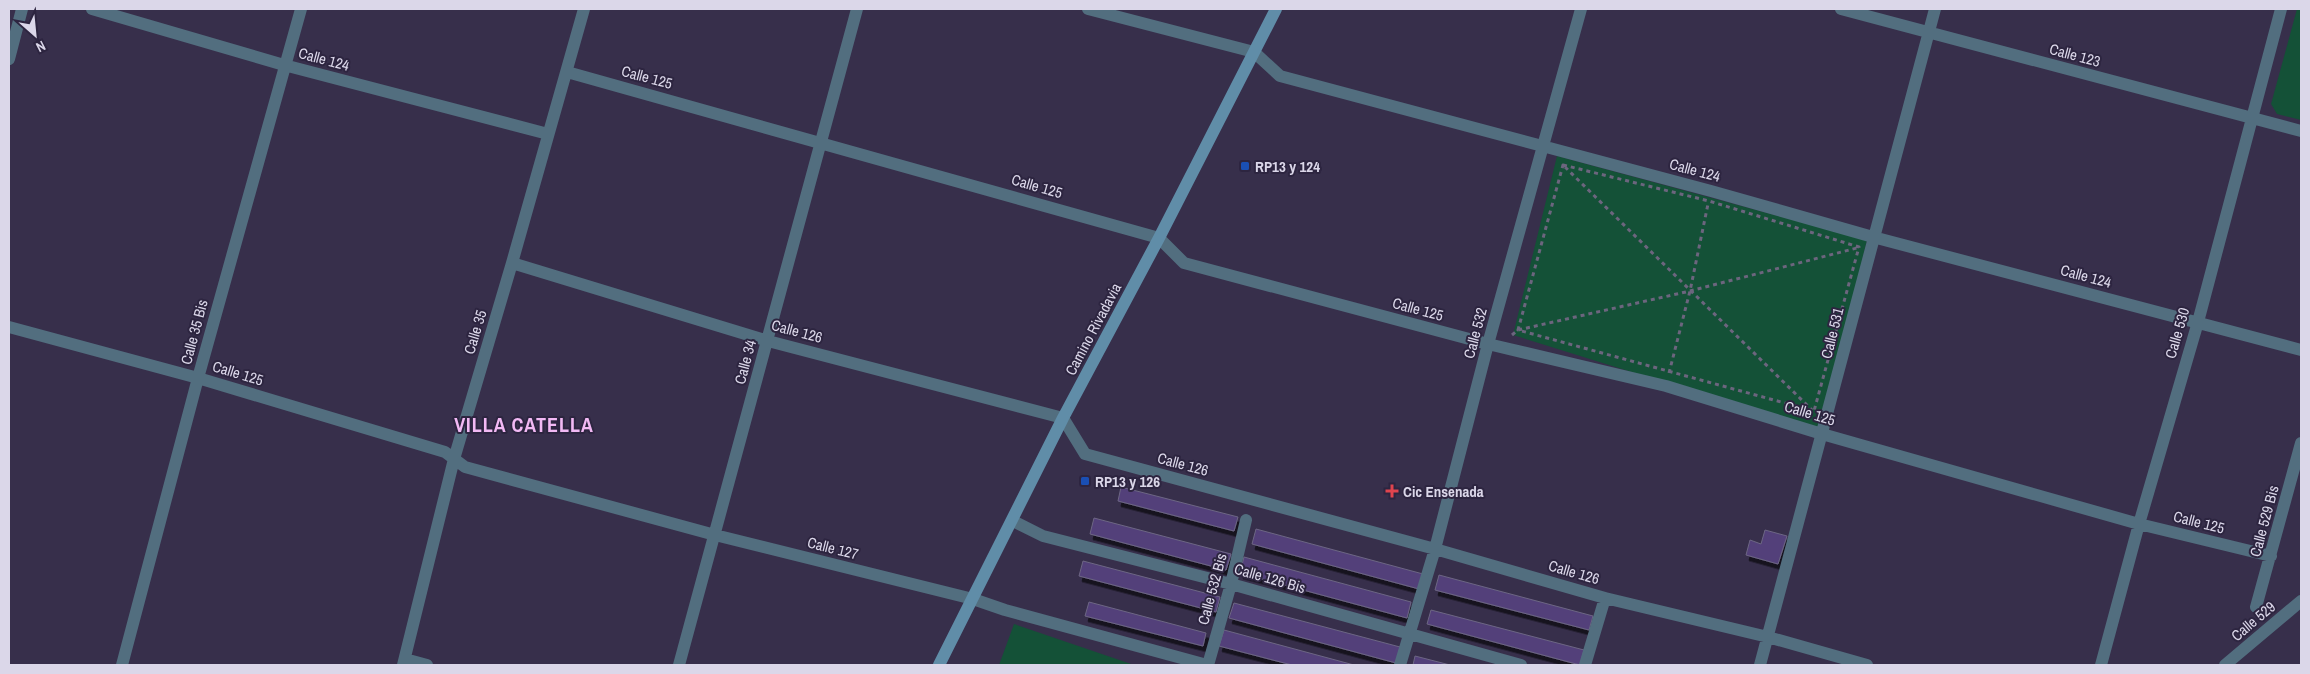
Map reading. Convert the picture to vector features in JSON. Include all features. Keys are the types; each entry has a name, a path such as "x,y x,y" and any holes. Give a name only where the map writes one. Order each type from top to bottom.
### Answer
{"main road":[{"name":"Camino Rivadavia","path":"938,665 1063,418 1159,238 1276,9"}],"street":[{"path":"9,59 22,9"},
{"name":"Calle 124","path":"92,9 284,65 548,134"},
{"name":"Calle 35 Bis","path":"122,665 198,378 300,9"},
{"name":"Calle 35","path":"404,662 454,459 584,9"},
{"name":"Calle 34","path":"679,665 857,9"},
{"name":"Calle 124","path":"1088,9 1254,52 1280,76 1543,147 1710,196 2301,350"},
{"name":"Calle 532","path":"1400,665 1435,549 1488,344 1582,9"},
{"name":"Calle 123","path":"1840,9 2301,131"},
{"name":"Calle 531","path":"1760,665 1935,9"},
{"name":"Calle 530","path":"2101,665 2139,524 2198,322 2281,9"},
{"name":"Calle 125","path":"567,72 1159,238 1184,263 1488,344 1666,386 1822,434 2139,524 2271,556"},
{"name":"Calle 126","path":"512,263 768,341 1063,418 1084,454 1435,549 1605,598 1768,637 1867,665"},
{"name":"Calle 125","path":"9,327 198,378 445,452 454,459"},
{"name":"Calle 529 Bis","path":"2256,607 2301,443"},
{"name":"Calle 127","path":"454,459 465,467 715,535 973,598 1005,610 1207,665"},
{"name":"Calle 532 Bis","path":"1207,665 1231,584 1246,520"},
{"name":"Calle 126 Bis","path":"1012,521 1043,536 1231,584 1521,665"},
{"path":"1585,665 1605,598"},
{"name":"Calle 529","path":"2225,665 2301,601"},
{"path":"404,662 427,665"}],"path":[{"path":"1543,147 1557,156 1563,165 1814,411 1822,434"},
{"path":"1563,165 1710,196 1859,247"},
{"path":"1518,330 1563,165"},
{"path":"1666,386 1690,291 1710,196"},
{"path":"1488,344 1512,335 1518,330 1690,291 1859,247 1873,237"},
{"path":"1814,411 1859,247"},
{"path":"1518,330 1814,411"}],"green space":[{"path":"2297,9 2301,9 2301,120 2277,114 2271,104"},
{"path":"1557,156 1867,240 1821,431 1513,335"},
{"path":"1014,624 1134,665 999,665"}],"building":[{"path":"1121,487 1238,517 1234,531 1118,501"},
{"path":"1094,518 1231,554 1226,570 1090,534"},
{"path":"1256,529 1423,574 1419,589 1252,544"},
{"path":"1765,530 1787,536 1778,564 1746,555 1750,540 1761,544"},
{"path":"1244,557 1411,602 1407,618 1240,573"},
{"path":"1083,561 1220,597 1216,612 1079,576"},
{"path":"1439,575 1593,616 1589,630 1435,590"},
{"path":"1089,602 1206,633 1203,646 1085,616"},
{"path":"1234,603 1400,647 1396,663 1229,618"},
{"path":"1431,610 1584,650 1580,665 1427,624"},
{"path":"1224,630 1354,665 1292,665 1219,646"},
{"path":"1415,656 1450,665 1413,665"}],"place":[{"name":"RP13 y 124","path":"1245,166"},
{"name":"RP13 y 126","path":"1085,481"},
{"name":"Cic Ensenada","path":"1392,491"}],"district":[{"name":"VILLA CATELLA","path":"524,424"}]}
